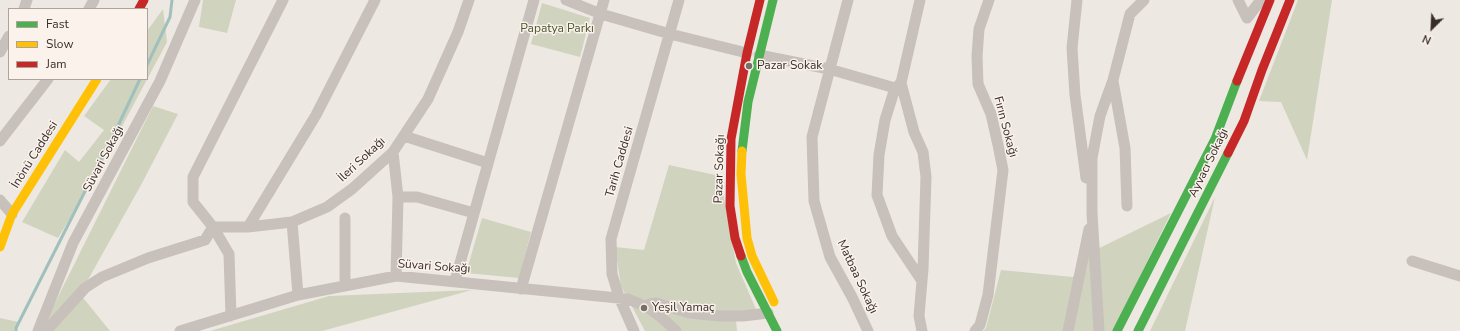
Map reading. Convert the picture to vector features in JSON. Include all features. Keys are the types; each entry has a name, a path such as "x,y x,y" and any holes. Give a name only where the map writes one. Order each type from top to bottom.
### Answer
{"main road":[{"name":"Pazar Sokağı","path":"760,0 747,53 731,139 730,206 735,238 747,272 783,329"},
{"name":"Pazar Sokağı","path":"773,0 748,102 743,139 741,174 747,238 752,256 773,312"},
{"path":"1117,331 1215,139 1270,0"},
{"name":"Ayvacı Sokağı","path":"1138,331 1244,121 1262,70 1290,0"},
{"name":"İnönü Caddesi","path":"0,247 12,214 96,80"}],"street":[{"name":"Süvari Sokağı","path":"38,331 73,243 160,81 195,0"},
{"path":"231,316 229,254 213,227 193,202 194,177 283,0"},
{"path":"248,227 316,115 375,0"},
{"name":"İleri Sokağı","path":"213,227 248,227 292,222 327,207 352,189 394,152 428,100 458,32 469,0"},
{"path":"455,281 534,0"},
{"path":"566,0 601,14 670,34 747,53"},
{"path":"521,289 604,0"},
{"name":"Tarih Caddesi","path":"634,331 619,297 612,274 611,239 679,0"},
{"name":"Matbaa Sokağı","path":"848,0 812,137 814,202 830,257 852,297 868,331"},
{"path":"920,0 898,86 885,120 879,155 877,194 892,236 922,281"},
{"name":"Fırın Sokağı","path":"975,331 980,325 988,295 1003,170 991,114 978,84 977,56 979,29 989,0"},
{"path":"1068,331 1092,213 1075,95 1072,48 1078,0"},
{"path":"1098,331 1092,213 1092,158 1100,116 1113,80 1130,14 1144,0"},
{"path":"1238,0 1248,18 1261,0"},
{"path":"0,52 8,38"},
{"path":"759,55 830,69 898,86"},
{"path":"0,141 47,80"},
{"path":"1113,80 1124,148 1127,206"},
{"path":"898,86 922,152 926,177 922,281 918,316 922,331"},
{"path":"404,136 488,163"},
{"path":"394,152 398,197 396,276"},
{"path":"398,197 417,197 474,213"},
{"path":"0,200 12,214"},
{"path":"345,218 345,286"},
{"path":"292,222 298,295"},
{"path":"46,331 85,288 102,276 148,258 205,240 213,227"},
{"path":"1412,261 1460,276"},
{"name":"Süvari Sokağı","path":"180,331 298,295 396,276 521,289 619,297 638,302 648,307"},
{"path":"676,331 661,316 648,307 650,304 656,303 690,313 720,316 743,316 773,312"}],"green space":[{"path":"203,0 236,0 227,33 199,27"},
{"path":"1298,0 1332,0 1307,160 1281,102 1259,101"},
{"name":"Papatya Parkı","path":"542,3 590,18 580,57 531,44"},
{"path":"163,9 167,42 148,78 148,30"},
{"path":"110,80 147,80 95,177 58,238 22,222 65,150 79,162 104,130 84,116"},
{"path":"153,106 178,114 141,185 80,294 110,331 41,331"},
{"path":"669,165 720,176 736,263 758,314 736,321 737,331 645,331 621,286 615,247 644,250"},
{"path":"1215,197 1185,331 1150,331"},
{"path":"1171,213 1113,331 983,331 986,328 1001,270 1073,277 1085,255"},
{"path":"482,218 531,232 519,278 466,273"},
{"path":"472,290 322,331 210,331 329,296"},
{"path":"0,318 18,322 17,331 0,331"}],"waterway":[{"path":"148,63 170,17 172,0"},
{"path":"16,331 16,328 117,128 140,80"}],"traffic: fast":[{"path":"742,151 748,102 773,0"},
{"path":"1117,331 1215,139 1237,81"},
{"path":"1138,331 1228,153"},
{"path":"741,256 747,272 777,331"}],"traffic: slow":[{"path":"0,247 12,214 96,80"},
{"path":"742,151 741,174 747,238 752,256 774,302"}],"traffic: jam":[{"path":"140,8 144,0"},
{"path":"741,256 735,238 730,206 731,139 747,53 760,0"},
{"path":"1237,81 1270,0"},
{"path":"1228,153 1244,121 1262,70 1290,0"}],"place":[{"name":"Pazar Sokak","path":"749,66"},
{"name":"Yeşil Yamaç","path":"644,308"}]}
